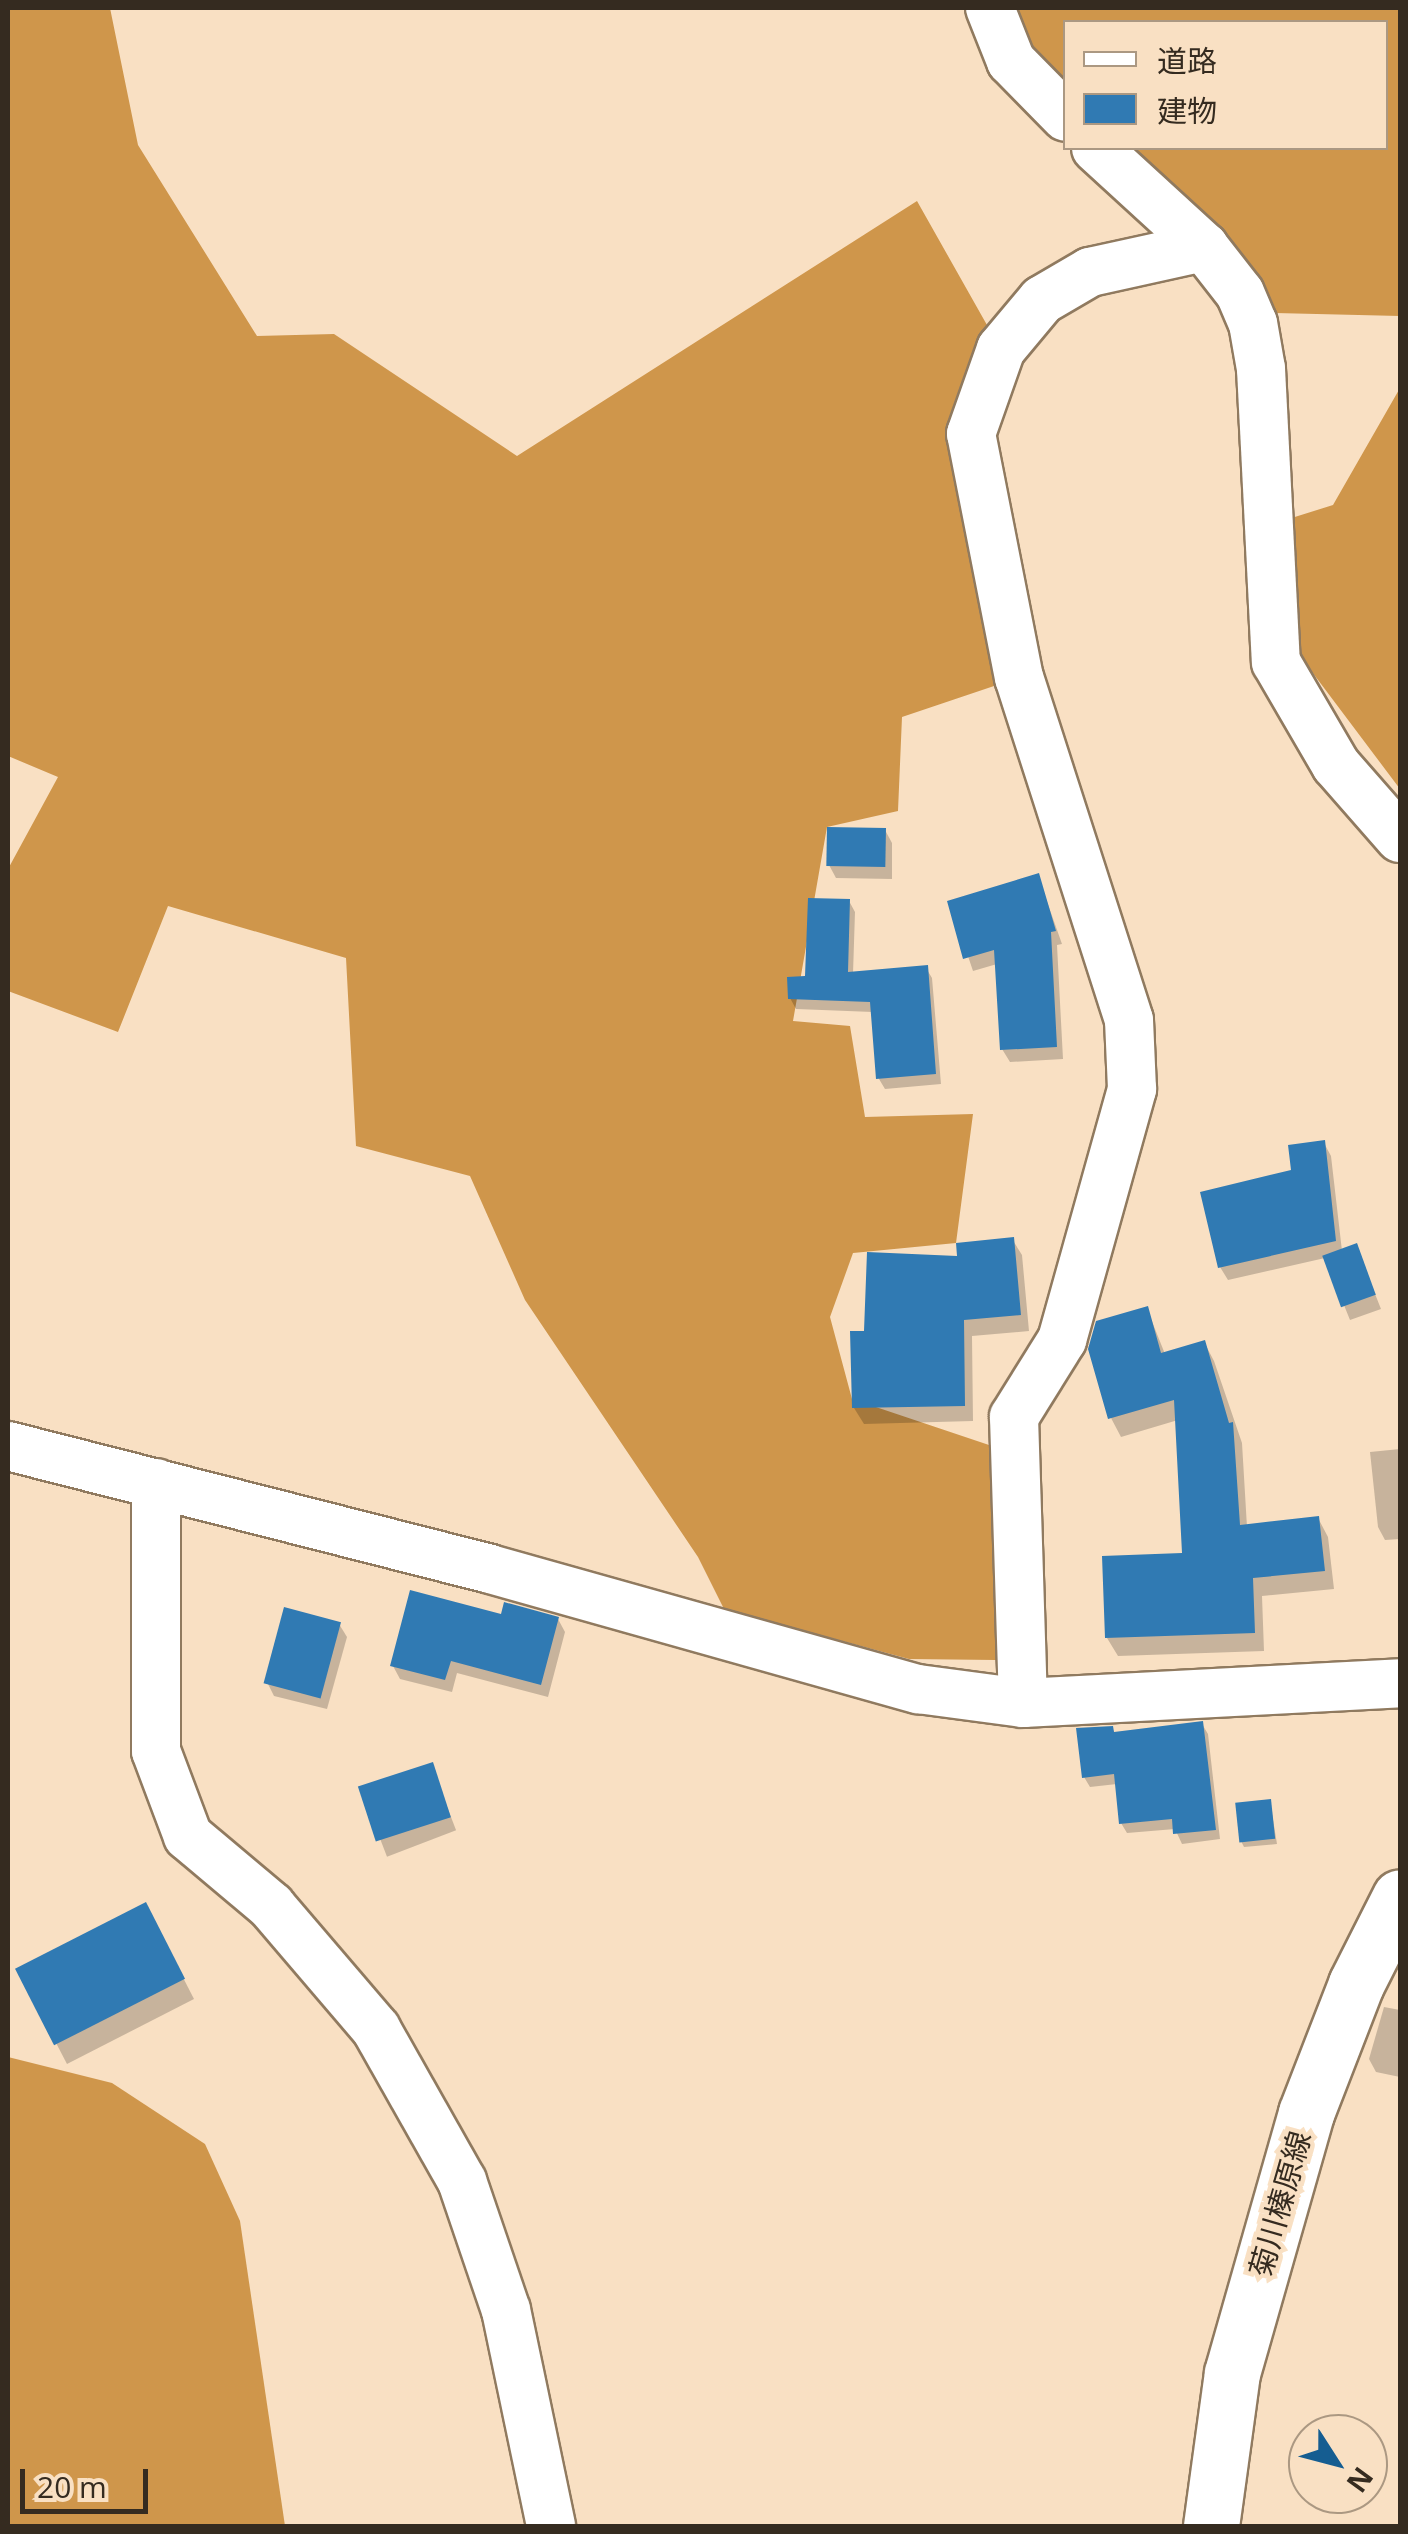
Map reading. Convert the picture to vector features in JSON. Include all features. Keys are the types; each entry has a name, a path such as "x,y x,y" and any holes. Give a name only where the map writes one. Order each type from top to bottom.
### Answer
{"main road":[{"name":"菊川榛原線","path":"1211,2526 1232,2372 1306,2112 1356,1984 1400,1897"}],"street":[{"path":"990,8 1011,61 1063,114"},
{"path":"1098,150 1204,248 1240,293 1253,323 1261,370 1276,662 1336,766 1400,838"},
{"path":"1023,1703 1014,1417 1062,1340 1132,1088 1129,1020 1019,678 971,434 1002,349 1042,300 1090,272 1204,248"},
{"path":"8,1446 490,1569 918,1689 1023,1703 1400,1683"},
{"path":"156,1483 156,1751 188,1836 271,1906 376,2030 462,2180 506,2310 551,2526"}],"shaded area":[{"path":"8,8 110,8 138,145 257,336 334,334 517,456 917,201 996,341 964,432 997,685 902,717 898,811 827,827 793,1021 850,1026 865,1117 973,1114 956,1243 853,1253 830,1317 852,1399 989,1445 996,1660 909,1659 724,1609 698,1557 525,1300 470,1176 356,1146 346,958 168,906 118,1032 8,991 8,869 58,777 8,756"},
{"path":"1005,8 1400,8 1400,316 1275,313 1129,150 1388,150 1388,20 1063,20 1063,87 1016,42"},
{"path":"1400,388 1400,789 1297,652 1282,521 1333,505"},
{"path":"8,2057 112,2083 205,2144 240,2221 285,2526 8,2526"}],"building":[{"path":"827,827 886,828 885,867 826,866"},
{"path":"1039,873 1056,931 1051,932 1057,1047 1000,1050 994,950 963,959 947,901"},
{"path":"808,898 850,899 848,972 928,965 936,1074 876,1079 870,1002 788,999 787,977 805,976"},
{"path":"1325,1140 1336,1241 1218,1268 1200,1192 1291,1170 1288,1145"},
{"path":"1014,1237 1021,1315 964,1320 965,1406 852,1408 850,1331 864,1331 867,1252 957,1256 956,1243"},
{"path":"1357,1243 1376,1295 1341,1307 1322,1256"},
{"path":"1148,1306 1161,1353 1205,1340 1229,1423 1233,1422 1240,1525 1319,1516 1325,1571 1253,1578 1255,1633 1105,1638 1102,1556 1182,1553 1174,1400 1108,1419 1088,1349 1096,1321"},
{"path":"410,1590 501,1614 504,1602 559,1617 541,1685 451,1661 445,1680 390,1666"},
{"path":"284,1607 341,1622 321,1699 264,1683"},
{"path":"1203,1721 1216,1830 1173,1834 1172,1819 1119,1824 1114,1774 1082,1778 1076,1728 1113,1726 1114,1732"},
{"path":"433,1762 451,1817 376,1842 358,1786"},
{"path":"1271,1799 1275,1839 1239,1843 1235,1803"},
{"path":"146,1902 185,1979 54,2045 15,1969"}]}
